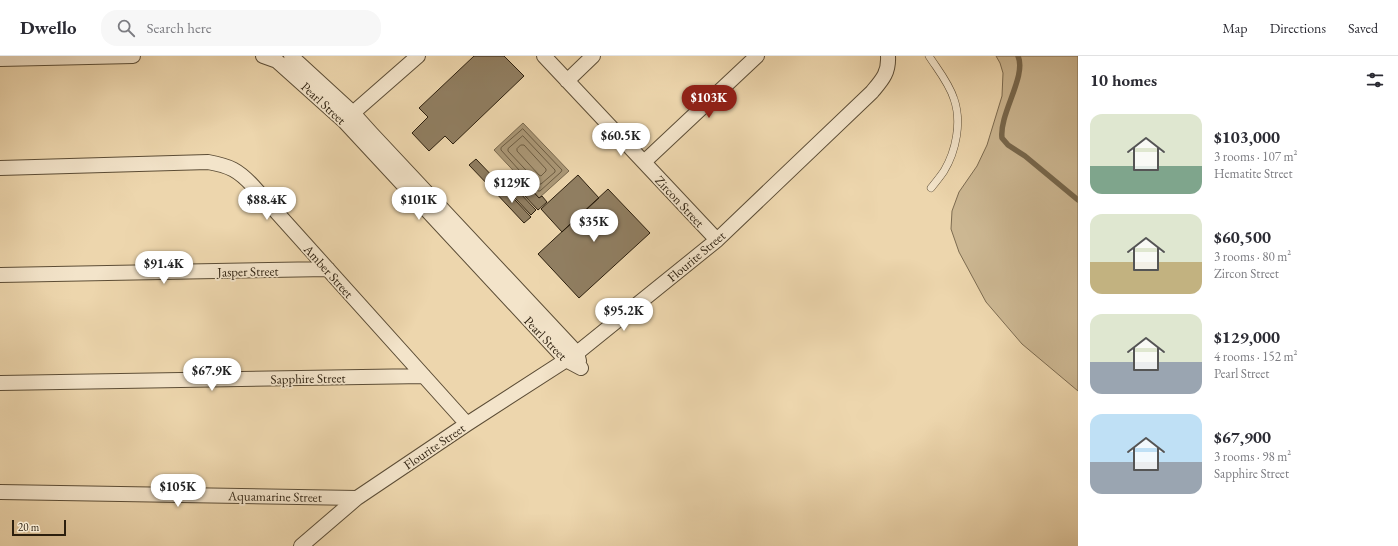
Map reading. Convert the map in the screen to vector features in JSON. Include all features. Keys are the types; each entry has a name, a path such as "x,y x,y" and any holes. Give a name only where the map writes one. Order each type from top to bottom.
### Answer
{"street":[{"path":"0,59 133,56"},
{"name":"Pearl Street","path":"262,56 277,61 348,117"},
{"name":"Pearl Street","path":"291,56 572,356"},
{"path":"348,117 418,56"},
{"name":"Zircon Street","path":"544,56 717,240"},
{"path":"567,81 593,56"},
{"path":"644,162 757,56"},
{"name":"Flourite Street","path":"301,546 357,498 572,356 717,240 872,92 885,76 888,60"},
{"name":"Amber Street","path":"0,168 208,162 224,165 241,174 467,424"},
{"name":"Jasper Street","path":"0,275 328,269"},
{"name":"Sapphire Street","path":"0,383 424,376"},
{"name":"Aquamarine Street","path":"0,492 357,498"}],"lane":[{"path":"929,56 946,81 954,99 957,114 957,134 952,154 944,172 931,188"}],"shaded area":[{"path":"996,56 1078,56 1078,391 1022,344 986,302 959,252 951,229 952,211 959,192 977,166 987,145 1002,96 1003,73"}],"water":[{"path":"523,123 569,171 539,198 494,150"}],"building":[{"path":"474,56 504,56 524,76 453,144 445,136 429,151 412,133 428,117 419,108"},
{"path":"476,159 499,183 492,189 469,165"},
{"path":"501,173 536,210 531,215 496,178"},
{"path":"578,175 599,198 562,232 541,209"},
{"path":"500,184 531,217 524,223 493,190"},
{"path":"529,187 539,198 542,196 547,202 538,210 522,193"},
{"path":"608,189 650,233 579,298 538,254"}],"waterway":[{"path":"1018,56 1020,64 1019,74 1004,118 1002,138 1008,145 1025,156 1078,200"}]}
